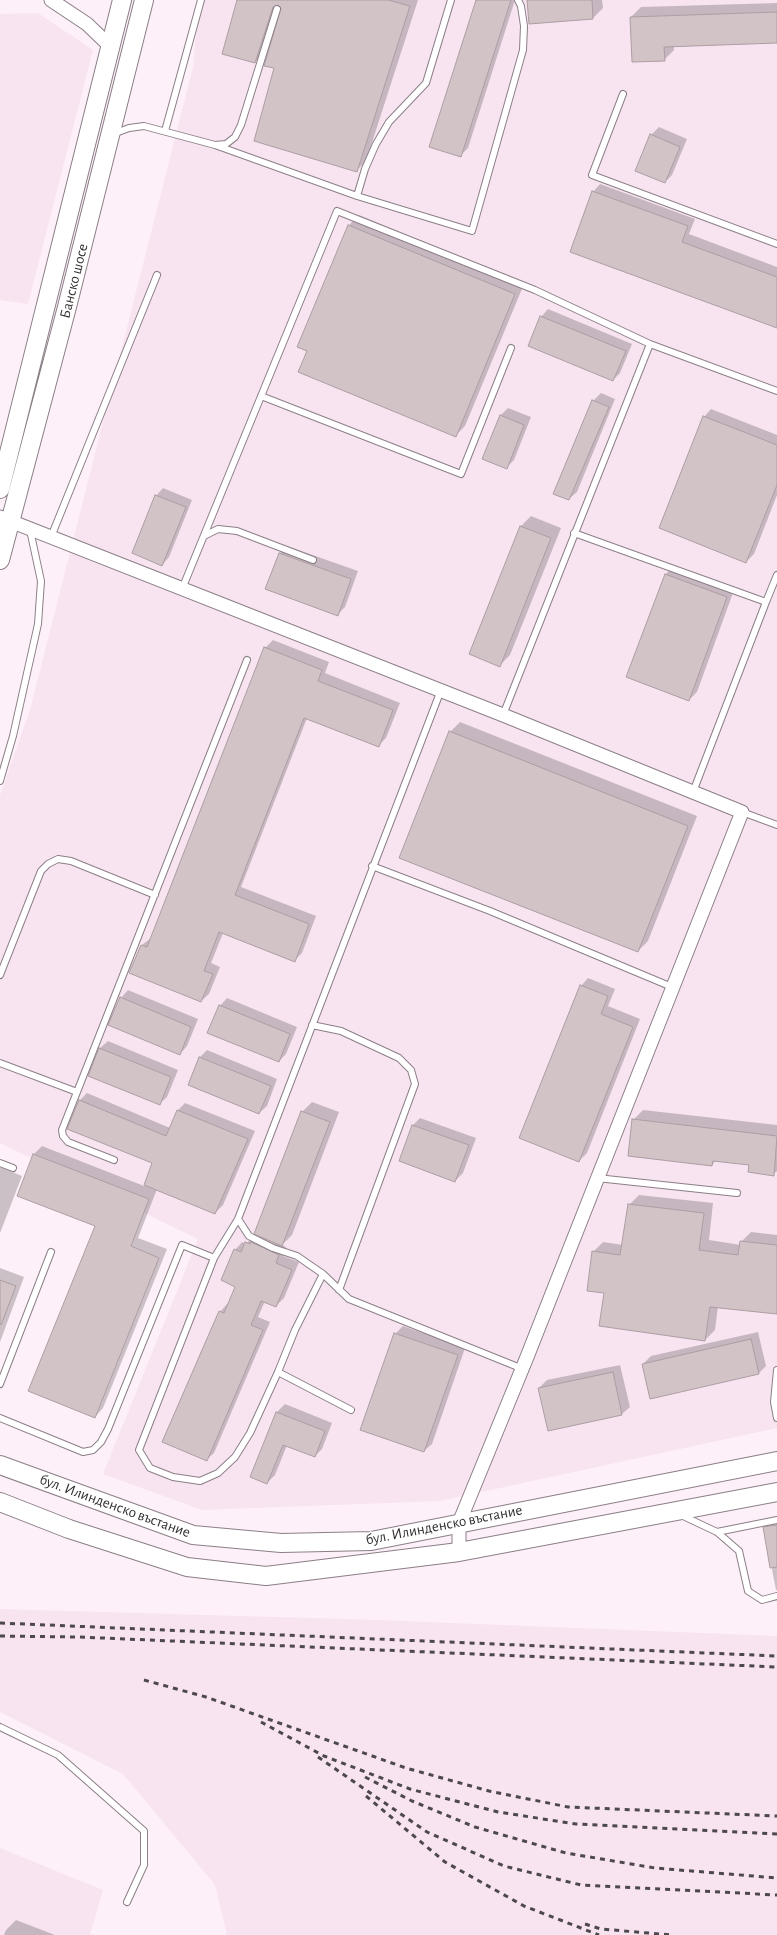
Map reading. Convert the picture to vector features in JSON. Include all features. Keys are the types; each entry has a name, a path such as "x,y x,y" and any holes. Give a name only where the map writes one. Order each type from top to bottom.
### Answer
{"main road":[{"name":"Банско шосе","path":"0,489 122,0"},
{"path":"131,56 139,0"},
{"name":"Банско шосе","path":"0,560 5,519 68,307 144,0"},
{"name":"бул. Илинденско въстание","path":"0,1464 193,1535 281,1543 371,1541 777,1461"},
{"name":"бул. Илинденско въстание","path":"0,1502 70,1529 187,1567 266,1576 459,1552 777,1492"}],"street":[{"path":"51,0 87,24 111,47"},
{"path":"5,519 441,690 742,812 459,1524 459,1552"}],"lane":[{"path":"165,131 201,0"},
{"path":"357,196 365,168 379,138 389,122 426,83 451,0"},
{"path":"111,135 129,128 144,126 165,131 215,145 357,196 472,231 523,50 524,26 521,6 518,0"},
{"path":"215,145 226,144 235,137 241,125 277,9"},
{"path":"623,94 592,175 777,244"},
{"path":"182,589 337,210 535,290 650,344 777,391"},
{"path":"51,537 157,275"},
{"path":"503,715 650,344"},
{"path":"261,396 460,474 511,348"},
{"path":"0,781 13,736 38,624 41,581 30,528"},
{"path":"204,536 218,529 237,531 313,560"},
{"path":"574,533 766,602"},
{"path":"693,792 777,575"},
{"path":"114,1160 68,1142 62,1130 247,660"},
{"path":"323,1274 295,1330 278,1372 250,1433 236,1457 218,1473 200,1481 173,1477 150,1468 139,1450 214,1258 238,1219 372,866 441,690"},
{"path":"742,812 777,825"},
{"path":"0,975 41,871 48,864 58,859 71,861 155,895"},
{"path":"372,866 490,911 672,987"},
{"path":"312,1025 341,1031 399,1058 411,1070 415,1084 339,1290"},
{"path":"0,1063 77,1092"},
{"path":"0,1163 13,1168"},
{"path":"597,1178 737,1193"},
{"path":"238,1219 249,1236 273,1248 297,1256 323,1274 349,1299 522,1368"},
{"path":"0,1418 83,1452 93,1450 101,1442 108,1429 182,1245 214,1258"},
{"path":"0,1384 51,1252"},
{"path":"777,1370 774,1402 777,1418"},
{"path":"278,1372 351,1410"},
{"path":"674,1511 717,1532 739,1551 748,1591 762,1600 777,1596"},
{"path":"717,1532 777,1520"},
{"path":"0,1727 58,1755 144,1831 144,1865 127,1902"}],"shaded area":[{"path":"199,0 777,0 777,1428 440,1501 202,1510 103,1474 198,1239 0,1143 0,795 30,710 193,67"},
{"path":"38,13 93,50 28,304 0,300 0,14"},
{"path":"0,1609 379,1620 777,1636 777,1935 227,1935 215,1885 123,1774 0,1712"},
{"path":"0,1848 103,1890 90,1935 0,1935"}],"building":[{"path":"237,0 388,0 410,6 357,172 254,141 274,68 264,66 281,8 278,5 273,7 255,63 222,54"},
{"path":"476,0 511,0 461,157 429,147"},
{"path":"527,0 592,0 593,19 529,24"},
{"path":"777,12 777,43 664,47 665,61 632,62 630,17"},
{"path":"650,134 680,147 665,183 635,171"},
{"path":"592,191 688,226 682,242 777,277 777,328 570,252"},
{"path":"348,225 515,294 456,437 298,372 307,351 297,347"},
{"path":"540,316 626,351 613,381 528,346"},
{"path":"592,400 609,407 569,500 553,494"},
{"path":"500,415 524,425 507,469 482,459"},
{"path":"703,416 777,445 777,485 746,563 659,528"},
{"path":"155,495 186,507 162,566 132,553"},
{"path":"520,526 551,538 500,667 469,654"},
{"path":"279,553 351,579 338,616 265,589"},
{"path":"665,574 727,597 689,701 626,677"},
{"path":"264,647 322,670 318,681 393,710 379,747 304,718 235,895 309,924 295,962 219,932 204,971 213,974 201,1002 129,973 141,945 147,947"},
{"path":"449,731 688,826 638,952 399,858"},
{"path":"580,985 608,996 601,1014 633,1027 579,1162 519,1138"},
{"path":"120,997 191,1027 180,1055 108,1025"},
{"path":"219,1005 290,1034 279,1062 207,1033"},
{"path":"99,1048 171,1077 160,1105 88,1076"},
{"path":"199,1057 271,1086 259,1114 188,1085"},
{"path":"79,1100 166,1136 177,1110 248,1139 215,1214 144,1185 152,1163 67,1129"},
{"path":"301,1111 330,1122 282,1246 254,1234"},
{"path":"632,1119 777,1136 774,1176 748,1172 749,1165 713,1161 712,1166 628,1156"},
{"path":"412,1125 469,1145 455,1182 399,1161"},
{"path":"33,1154 149,1199 131,1246 159,1258 95,1418 28,1391 95,1226 17,1196"},
{"path":"628,1204 704,1213 699,1250 738,1255 740,1241 777,1245 777,1314 710,1307 705,1341 599,1326 604,1293 587,1291 592,1251 620,1255"},
{"path":"245,1242 250,1244 251,1242 279,1255 276,1263 292,1270 276,1307 261,1301 251,1325 263,1330 207,1461 162,1442 219,1311 224,1313 235,1287 221,1280 234,1249 241,1252"},
{"path":"0,1280 16,1286 1,1325 0,1324"},
{"path":"394,1333 458,1355 424,1452 360,1430"},
{"path":"751,1339 759,1374 650,1399 642,1364"},
{"path":"613,1372 622,1415 548,1431 538,1388"},
{"path":"276,1412 325,1431 315,1457 283,1445 267,1484 250,1477"},
{"path":"777,1525 777,1567 770,1568 763,1527"}],"railway":[{"path":"0,1623 777,1656"},
{"path":"0,1636 79,1637 777,1667"},
{"path":"144,1680 206,1697 406,1768 489,1791 568,1807 777,1816"},
{"path":"261,1722 324,1756 410,1789 498,1812 576,1824 777,1834"},
{"path":"318,1757 427,1832 504,1866 581,1885 777,1895"},
{"path":"365,1777 412,1801 475,1827 566,1853 655,1868 777,1878"},
{"path":"366,1796 445,1862 524,1906 599,1935"},
{"path":"585,1924 601,1929 672,1935"}]}
